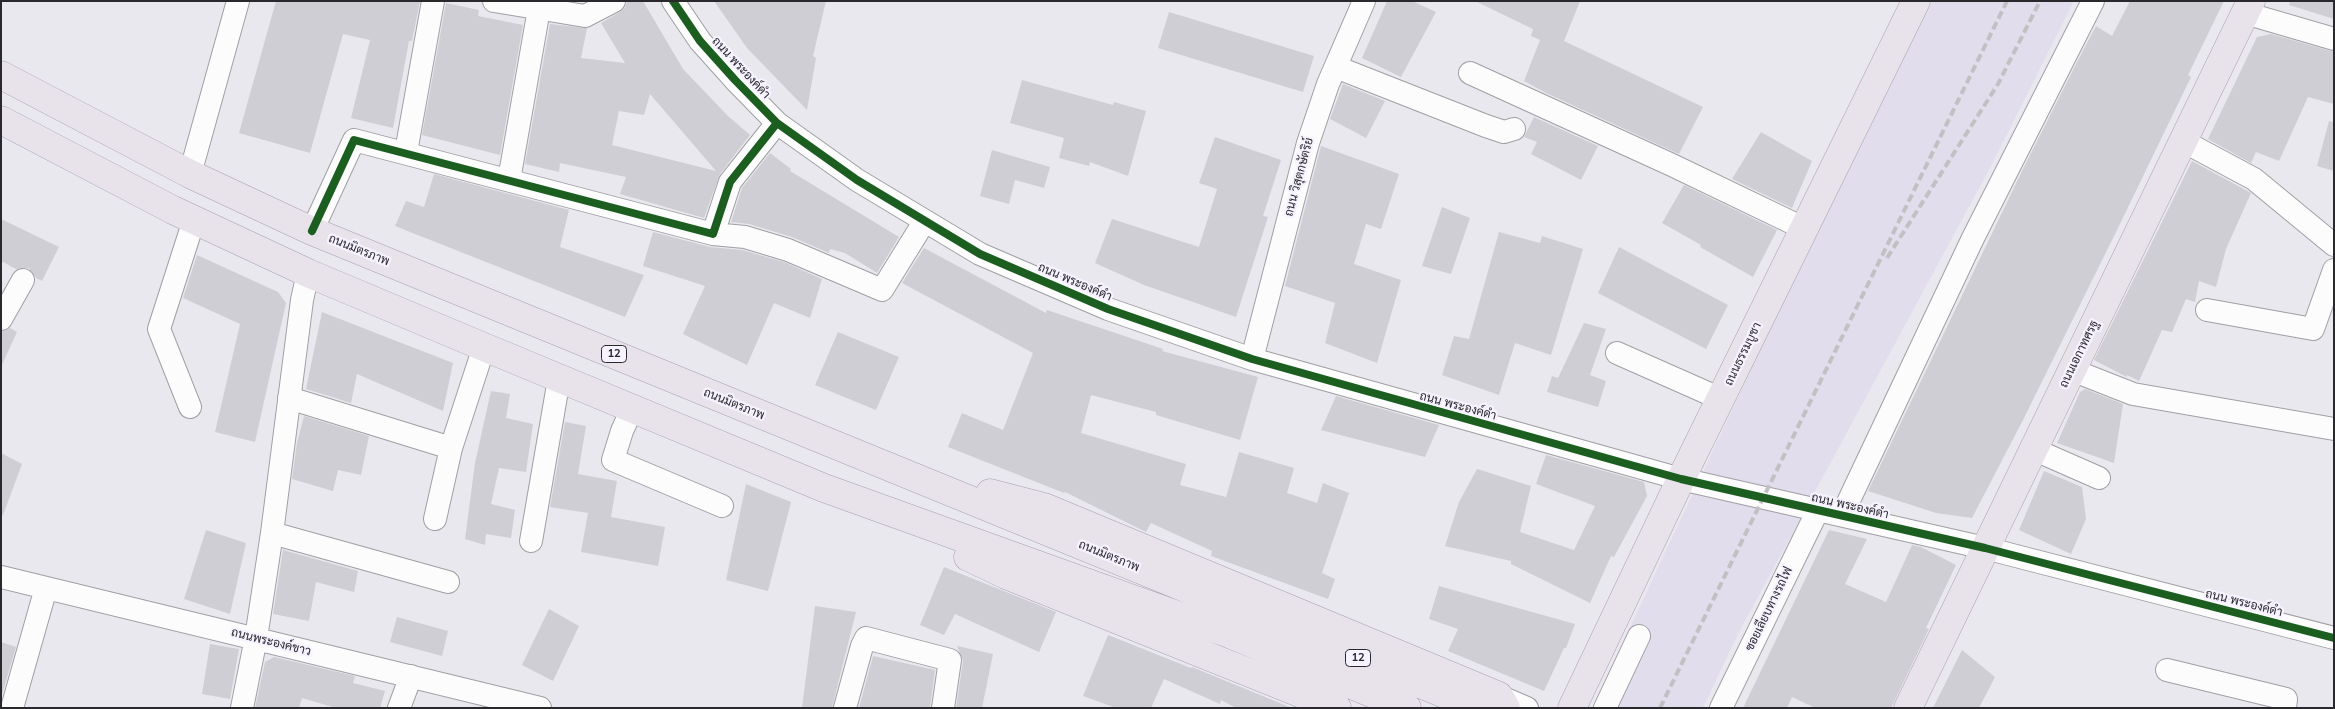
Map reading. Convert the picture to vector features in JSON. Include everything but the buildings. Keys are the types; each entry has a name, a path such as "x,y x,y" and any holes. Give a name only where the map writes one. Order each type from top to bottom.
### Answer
{"main road":[{"name":"ถนนธรรมบูชา","path":"1574,702 1915,2"},
{"name":"ถนนเอกาทศรฐ","path":"1908,708 2248,7"},
{"name":"ถนนมิตรภาพ","path":"1,75 190,174 312,230 1237,608 1495,704"},
{"name":"12","path":"1,120 194,220 308,273 559,379 824,488 1227,634 1407,708"},
{"path":"889,467 1044,506 1495,704"},
{"path":"824,488 1006,575 1337,708"}],"street":[{"path":"190,174 238,1"},
{"path":"406,152 433,1"},
{"path":"494,1 585,16 614,1"},
{"name":"ถนน พระองค์ดำ","path":"673,1 700,41 735,80 778,123 857,180 980,254 1108,309 1252,360 1681,479 1985,548 2334,638"},
{"name":"ถนน วิสุตกษัตริย์","path":"1252,360 1308,143 1336,67 1364,1"},
{"path":"1842,515 1973,238 2093,1"},
{"path":"2248,7 2334,39"},
{"path":"509,180 539,9"},
{"path":"1336,67 1486,126 1504,132 1514,129"},
{"path":"1470,73 1672,164 1805,229"},
{"path":"712,234 730,182 778,123"},
{"path":"312,230 354,140 406,152 712,234 745,237 788,250 882,290 924,222"},
{"path":"2183,141 2254,179 2334,245"},
{"path":"190,407 159,329 194,220"},
{"path":"2207,310 2313,329 2334,270"},
{"path":"242,708 256,638 272,533 302,300 308,273"},
{"path":"2,314 23,280"},
{"path":"435,519 451,448 484,347"},
{"path":"1617,353 1721,399"},
{"path":"2072,370 2133,394 2334,429"},
{"path":"531,542 559,379"},
{"path":"289,398 451,448"},
{"path":"632,409 622,431 613,460 722,506"},
{"path":"2034,449 2099,478"},
{"name":"ซอยเลียบทางรถไฟ","path":"1721,708 1818,510"},
{"path":"272,533 448,582"},
{"name":"ถนนพระองค์ขาว","path":"1,576 537,707"},
{"path":"12,708 46,588"},
{"path":"1574,702 1603,708 1639,636"},
{"path":"845,708 862,646 866,638 950,660 943,708"},
{"path":"2167,670 2286,699 2285,708"},
{"path":"400,708 411,676"},
{"path":"1495,704 1527,708"}],"shaded area":[{"path":"1918,1 2074,1 1990,168 1738,634 1703,708 1592,708 1792,282"}],"railway":[{"path":"1660,708 2007,1"},
{"path":"1887,258 1998,84 2040,1"}],"cycle path":[{"path":"673,1 700,41 777,123 857,180 980,254 1108,309 1252,359 1681,479 1985,548 2334,638"},
{"path":"312,231 354,140 713,234 730,182 777,123"}]}
